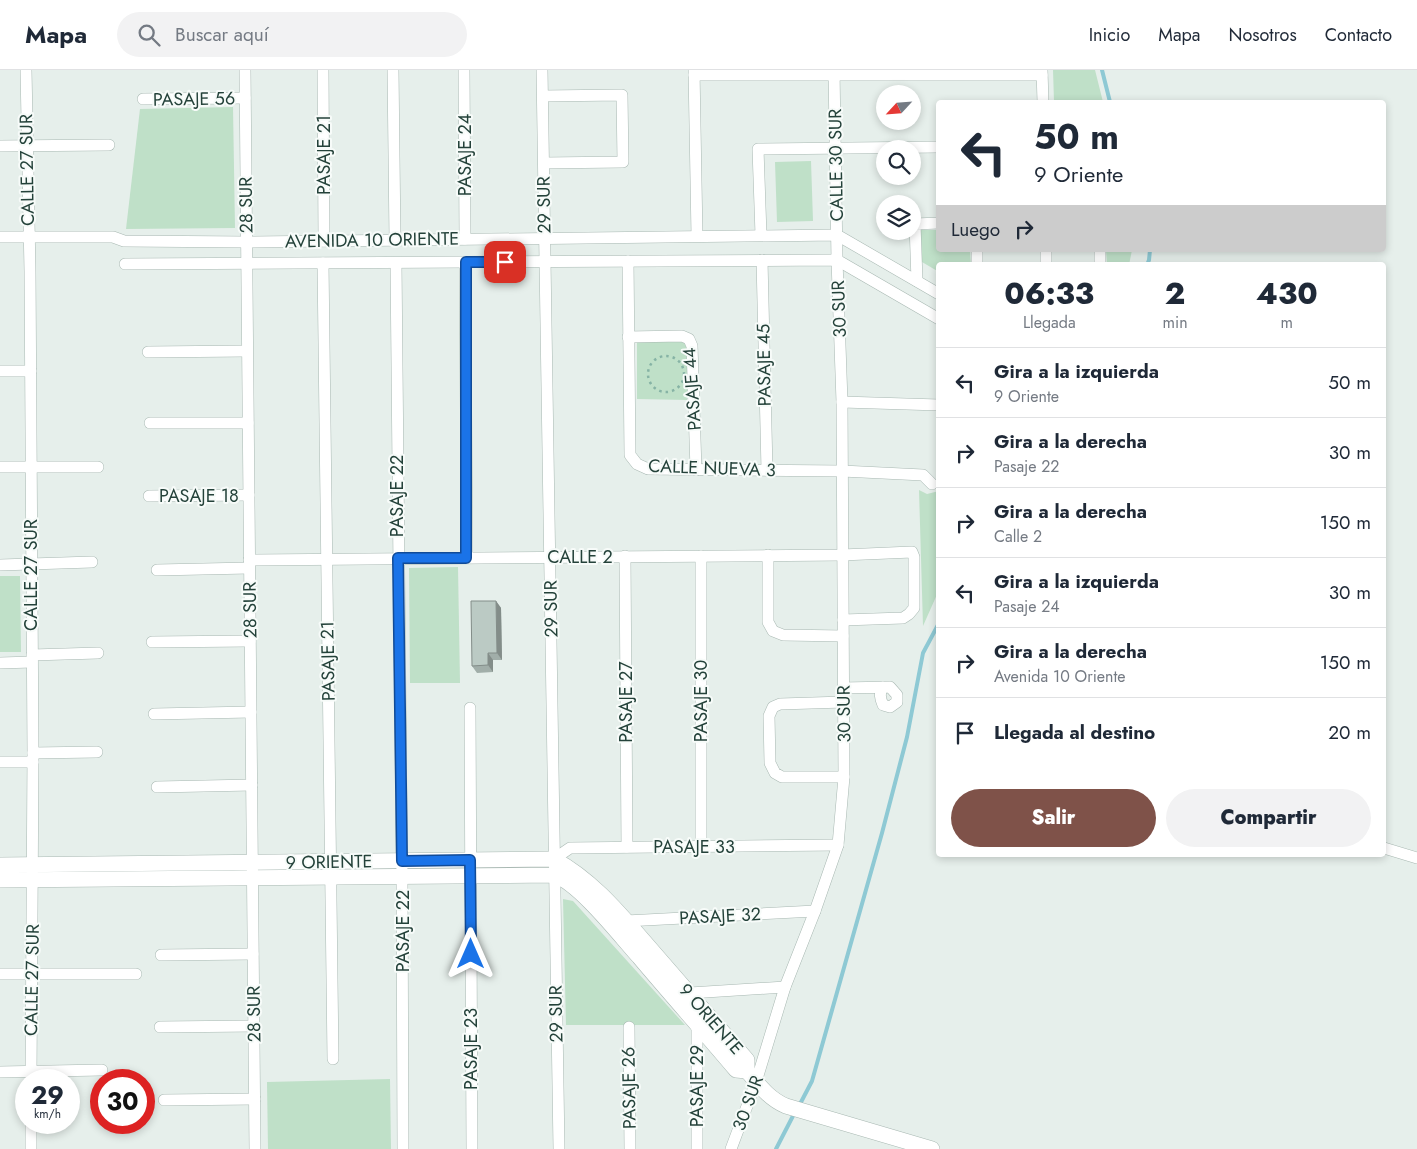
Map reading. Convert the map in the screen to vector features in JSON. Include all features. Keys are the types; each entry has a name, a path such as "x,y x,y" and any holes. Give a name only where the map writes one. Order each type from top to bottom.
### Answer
{"street":[{"name":"CALLE 27 SUR","path":"26,70 31,371 33,758 31,1069"},
{"name":"28 SUR","path":"244,70 255,1149"},
{"name":"PASAJE 21","path":"323,70 324,241"},
{"path":"393,70 395,240"},
{"name":"PASAJE 24","path":"464,70 465,239"},
{"name":"29 SUR","path":"542,70 558,1149"},
{"path":"697,236 694,73 1042,73 1043,100"},
{"name":"CALLE 30 SUR","path":"834,73 837,260"},
{"path":"543,96 622,95 623,162 544,163"},
{"name":"PASAJE 56","path":"143,100 245,98"},
{"path":"0,146 109,145"},
{"path":"762,236 758,149 936,147"},
{"path":"916,281 914,224 936,223"},
{"path":"837,235 936,292"},
{"name":"AVENIDA 10 ORIENTE","path":"0,238 113,237 124,241 246,242 837,235"},
{"name":"PASAJE 45","path":"762,260 767,470"},
{"path":"837,260 936,317"},
{"name":"AVENIDA 10 ORIENTE","path":"125,264 837,260"},
{"name":"30 SUR","path":"731,1149 752,1077 838,845 844,777 844,702 842,402 837,260"},
{"name":"CALLE NUEVA 3","path":"628,261 630,455 637,464 648,469 842,471 923,475 932,484"},
{"path":"466,262 466,558"},
{"name":"PASAJE 22","path":"396,263 403,1149"},
{"name":"PASAJE 21","path":"323,264 333,1059"},
{"name":"PASAJE 44","path":"628,337 682,336 689,339 692,346 696,470"},
{"path":"148,352 247,351"},
{"path":"0,371 31,371"},
{"path":"842,402 936,405"},
{"path":"150,423 248,422"},
{"path":"0,468 98,467"},
{"name":"PASAJE 18","path":"149,496 249,495"},
{"name":"CALLE 2","path":"157,570 327,559 842,555 912,552 914,557 914,608 910,614 903,618 843,620"},
{"path":"768,555 768,622 773,631 783,635 843,636"},
{"name":"PASAJE 27","path":"626,556 627,847"},
{"name":"PASAJE 30","path":"700,556 701,847"},
{"path":"0,565 92,562"},
{"path":"152,642 250,641"},
{"path":"0,663 98,653"},
{"path":"843,688 883,687"},
{"path":"844,702 780,704 772,708 769,716 770,763 775,773 782,776 844,777"},
{"name":"PASAJE 23","path":"470,708 472,1149"},
{"path":"154,714 251,712"},
{"path":"0,762 97,752"},
{"path":"157,787 252,786"},
{"name":"PASAJE 33","path":"554,860 570,848 838,845"},
{"path":"1386,849 1417,858"},
{"name":"9 ORIENTE","path":"0,865 554,860 568,867 589,883 626,921 747,1060 752,1077"},
{"name":"9 ORIENTE","path":"0,880 560,877 580,894 612,927 736,1070 752,1077"},
{"name":"PASAJE 32","path":"626,921 815,911"},
{"path":"161,956 253,954"},
{"path":"0,974 136,974"},
{"path":"690,993 785,987"},
{"name":"PASAJE 29","path":"697,1024 697,1149"},
{"path":"160,1027 254,1026"},
{"name":"PASAJE 26","path":"629,1027 630,1149"},
{"path":"0,1072 15,1074"},
{"path":"752,1077 776,1102 932,1149"},
{"path":"164,1100 255,1099"},
{"path":"31,1134 31,1149"}],"path":[{"path":"664,356 675,358 683,366 684,377 679,387 668,392 658,390 653,386 649,376 651,365 664,356"}],"green space":[{"path":"1053,70 1095,70 1102,100 1054,100"},
{"path":"233,107 235,228 126,229 140,109"},
{"path":"811,161 813,221 777,222 775,162"},
{"path":"921,230 936,230 936,252 970,252 971,262 936,262 936,270 922,262"},
{"path":"1106,252 1132,252 1130,262 1107,262"},
{"path":"679,341 684,343 688,349 687,400 637,399 637,342"},
{"path":"919,490 927,494 936,492 936,597 923,626"},
{"path":"458,567 460,683 410,683 409,568"},
{"path":"0,576 20,576 21,652 0,652"},
{"path":"563,899 573,901 685,1025 566,1025"},
{"path":"390,1079 391,1149 268,1149 267,1082"}],"building":[{"path":"471,601 496,601 497,653 488,653 488,665 472,666"}],"waterway":[{"path":"1102,70 1110,100"},
{"path":"1148,262 1150,252"},
{"path":"799,1106 812,1081 882,833 907,737 923,653 936,629"},
{"path":"776,1149 795,1112"}],"route":[{"path":"471,954 470,860 402,861 398,558 466,558 466,262 505,262"}]}
